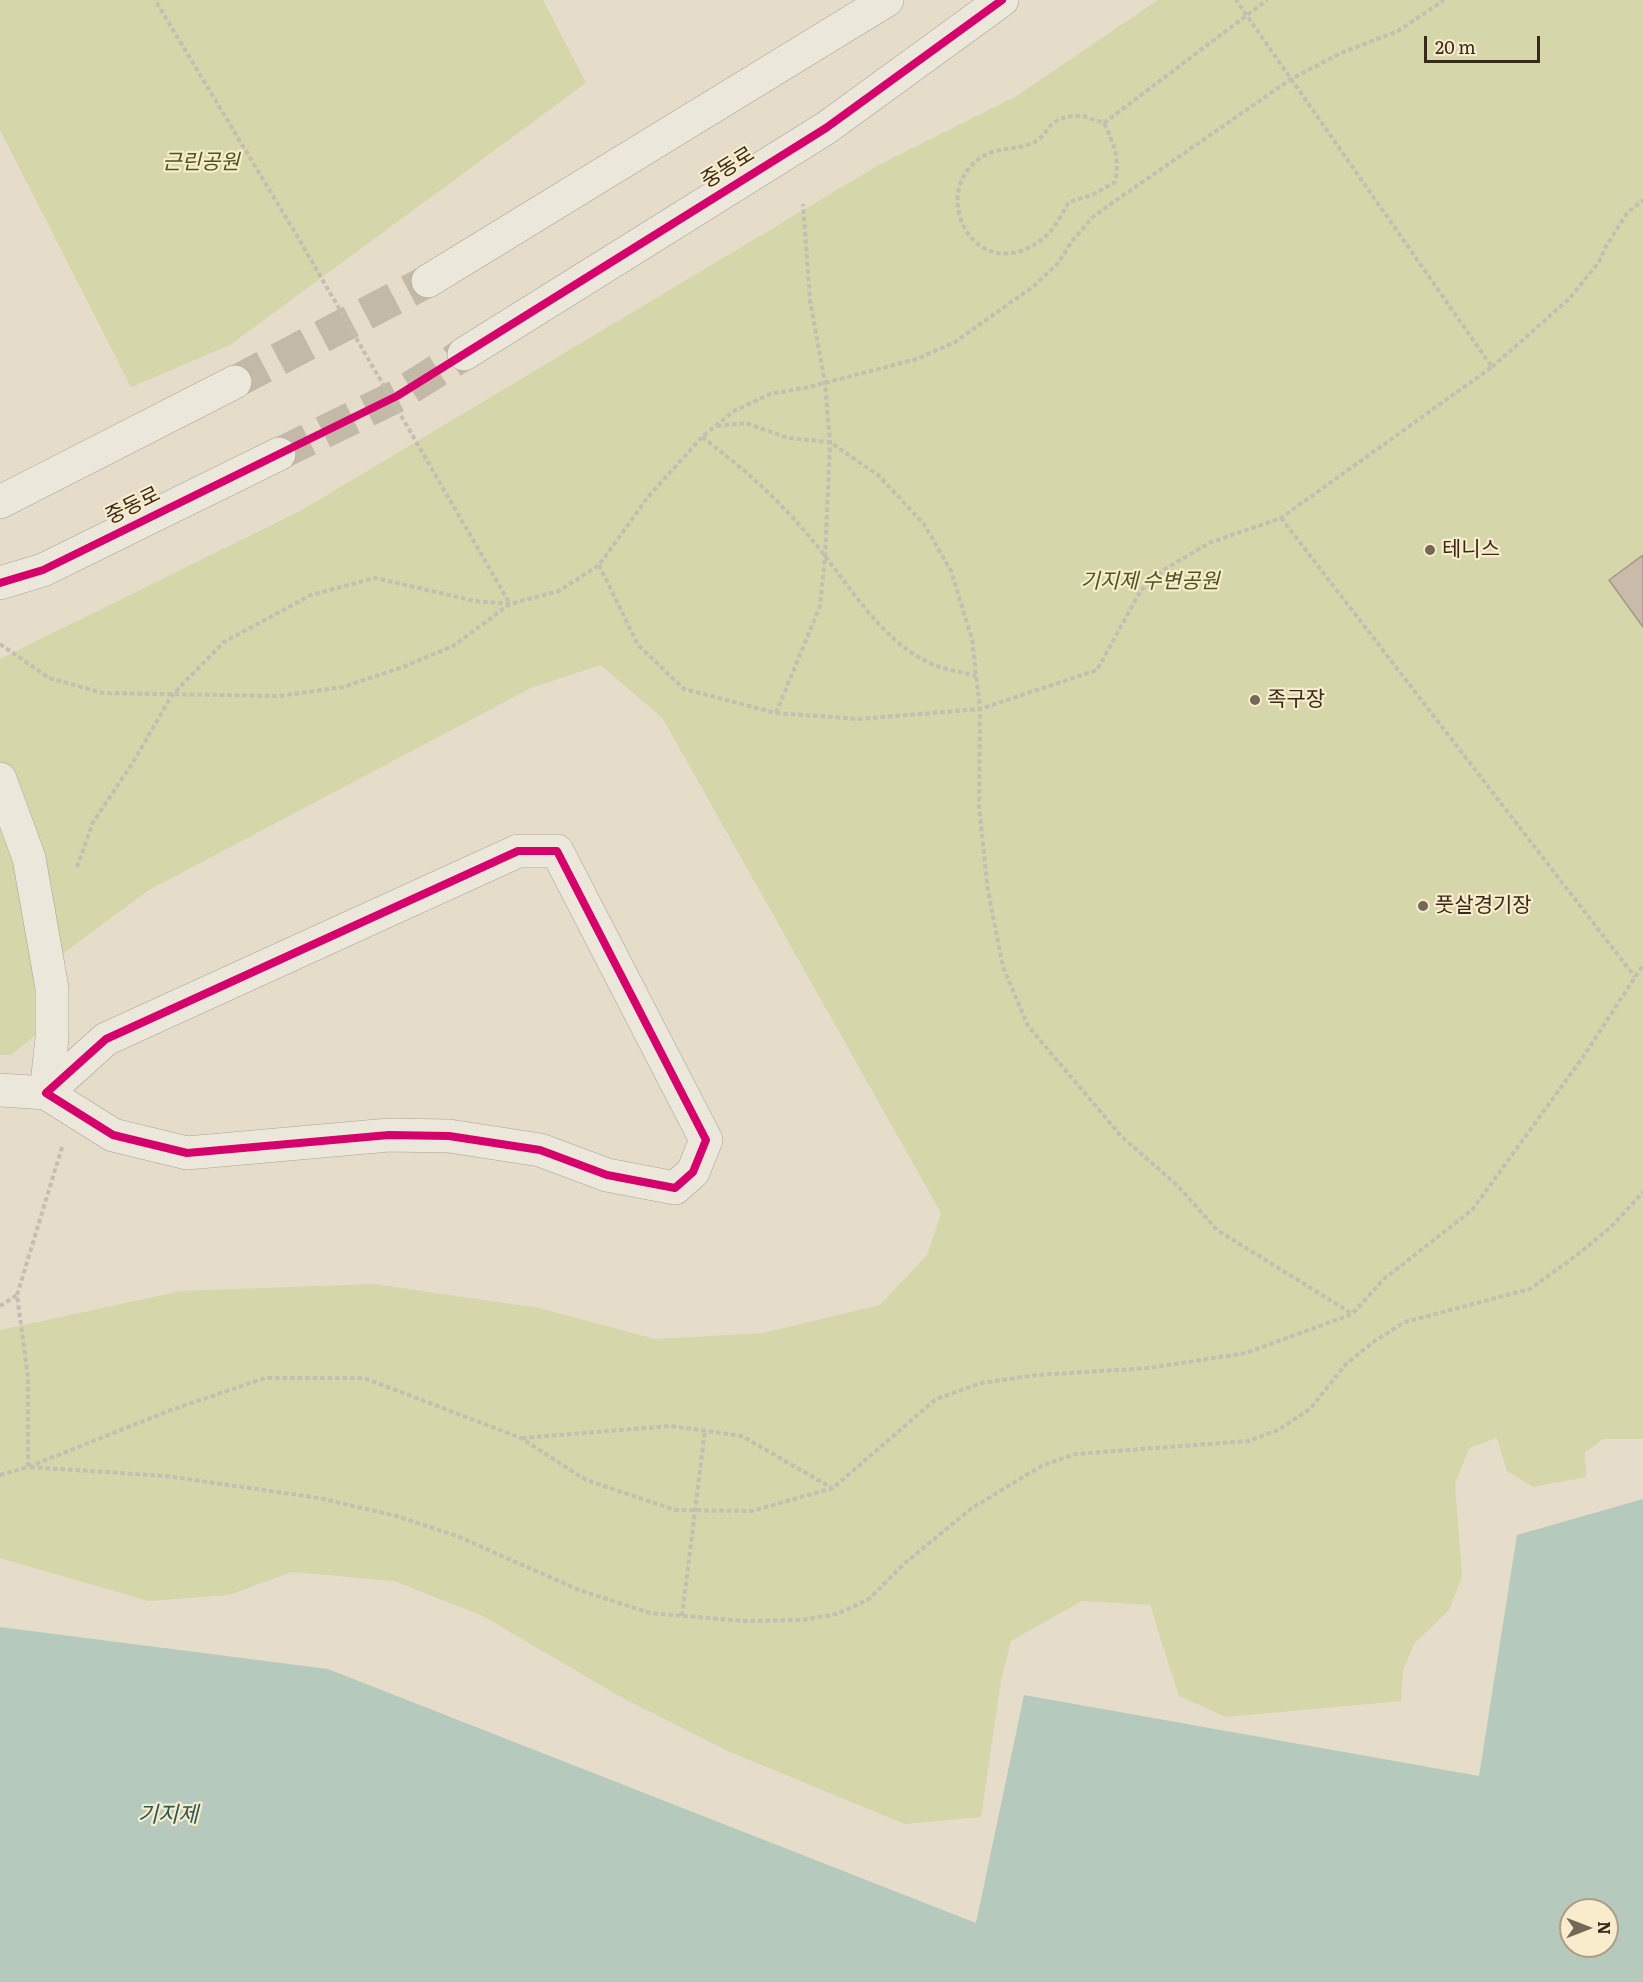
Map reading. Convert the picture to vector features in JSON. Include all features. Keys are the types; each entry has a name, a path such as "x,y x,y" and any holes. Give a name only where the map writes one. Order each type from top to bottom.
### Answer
{"street":[{"path":"428,281 887,0"},
{"name":"중동로","path":"464,354 826,128 1002,0"},
{"path":"0,502 235,382"},
{"name":"중동로","path":"0,583 43,570 279,454"},
{"path":"0,779 29,858 52,988 52,1038 46,1093"},
{"path":"0,1090 46,1093 113,1135 187,1153 388,1135 449,1136 540,1150 607,1176 675,1188 693,1172 706,1140 557,851 519,851 105,1039 46,1093"}],"path":[{"path":"155,0 308,254 510,604"},
{"path":"1236,0 1492,367"},
{"path":"1104,123 1267,0"},
{"path":"77,867 93,822 132,764 172,695 224,642 311,595 375,578 475,600 510,604 560,591 598,565 648,497 702,437 734,411 770,394 825,383 917,359 955,342 1034,286 1058,263 1072,241 1093,217 1291,79 1341,53 1398,31 1444,0"},
{"path":"1083,116 1104,123 1115,146 1119,164 1115,182 1092,195 1069,202 1048,235 1024,250 1006,253 976,244 964,231 958,217 958,198 966,174 980,160 990,153 1038,141 1051,123 1065,117 1083,116"},
{"path":"598,565 638,645 684,689 776,713 859,719 980,710 1097,670 1142,590 1165,569 1209,543 1281,518 1492,367 1569,299 1599,262 1622,220 1643,200"},
{"path":"776,713 820,606 825,557 830,441 825,383 810,300 803,204"},
{"path":"716,426 746,423 788,438 830,441 878,475 924,524 951,571 972,639 980,710 979,807 988,891 1003,967 1028,1026 1121,1136 1178,1186 1217,1230 1352,1314"},
{"path":"702,437 755,477 895,640 932,664 976,676"},
{"path":"1281,518 1635,977"},
{"path":"0,644 49,678 103,693 279,696 343,687 403,667 453,646 510,604"},
{"path":"0,1475 28,1467 171,1410 265,1378 364,1378 521,1438 586,1480 675,1510 752,1511 833,1488 936,1399 981,1383 1037,1375 1149,1368 1246,1353 1352,1314 1384,1279 1472,1210 1583,1057 1643,966"},
{"path":"28,1467 28,1377 17,1295 73,1111"},
{"path":"28,1467 166,1476 319,1498 396,1516 457,1536 579,1590 650,1613 744,1621 802,1620 837,1614 869,1599 905,1563 972,1508 1043,1465 1076,1454 1248,1441 1278,1430 1310,1409 1346,1364 1376,1340 1405,1322 1530,1289 1578,1255 1611,1227 1643,1192"},
{"path":"0,1306 17,1295"},
{"path":"521,1438 671,1426 705,1430 742,1436 833,1488"},
{"path":"682,1616 705,1430"}],"green space":[{"name":"근린공원","path":"0,0 543,0 586,83 230,345 131,387 0,130"},
{"name":"기지제 수변공원","path":"1158,0 1643,0 1643,1439 1604,1439 1585,1452 1586,1477 1533,1487 1507,1471 1497,1438 1469,1448 1455,1484 1462,1577 1449,1610 1414,1644 1403,1670 1401,1701 1226,1717 1179,1696 1150,1605 1082,1601 1011,1641 1001,1681 981,1817 905,1824 730,1752 619,1696 483,1616 394,1581 292,1572 229,1595 148,1601 0,1558 0,1330 181,1291 374,1284 539,1308 655,1339 763,1333 880,1305 927,1255 941,1213 663,719 601,665 531,688 149,890 39,971 38,1033 11,1055 0,1055 0,659 302,510 877,166 1015,97"}],"water":[{"name":"기지제","path":"1643,1499 1643,1982 0,1982 0,1627 328,1669 976,1923 1024,1695 1479,1776 1517,1535"}],"building":[{"path":"1643,555 1643,627 1609,580"}],"tunnel":[{"path":"235,382 428,281"},
{"path":"279,454 397,396 464,354"}],"cycle path":[{"path":"0,583 43,570 397,396 826,128 1002,0"},
{"path":"518,851 557,851 706,1140 693,1172 675,1188 607,1175 540,1150 449,1136 389,1135 187,1153 113,1135 46,1093 106,1039 518,851"}],"place":[{"name":"테니스","path":"1430,550"},
{"name":"족구장","path":"1255,700"},
{"name":"풋살경기장","path":"1423,906"}]}
